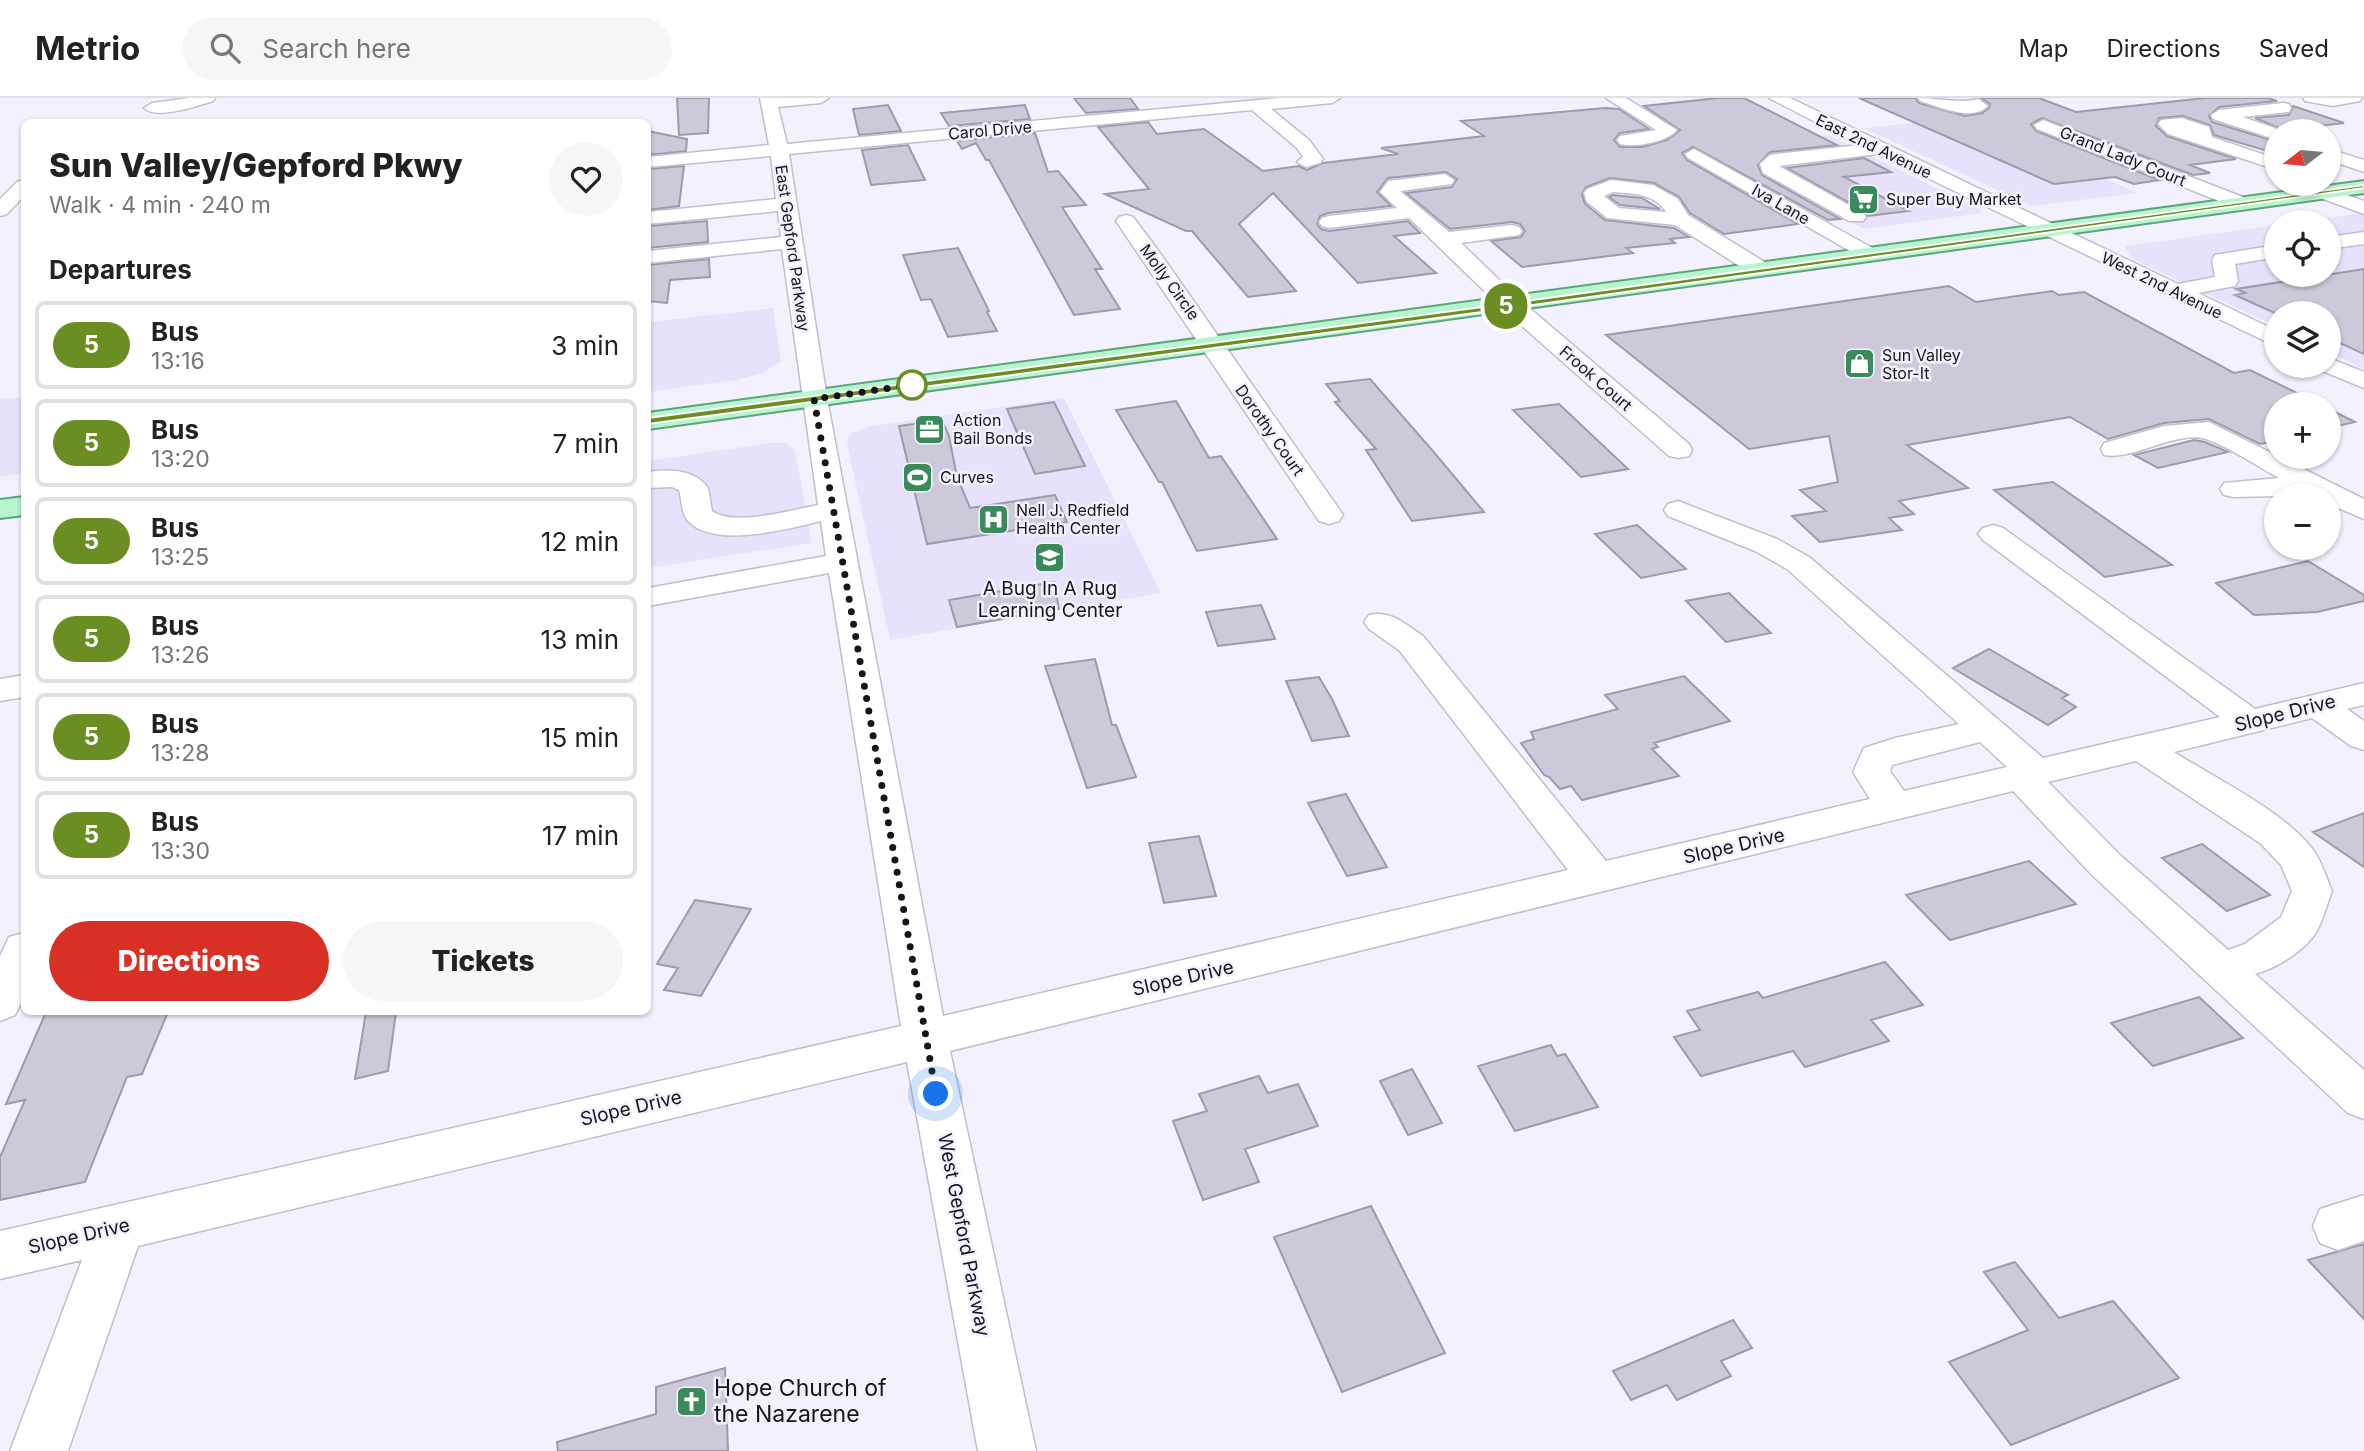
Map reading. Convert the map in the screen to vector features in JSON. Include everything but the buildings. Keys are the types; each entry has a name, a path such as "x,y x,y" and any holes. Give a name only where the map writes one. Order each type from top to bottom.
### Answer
{"main road":[{"path":"651,421 1512,305 2287,196"},
{"path":"0,509 21,506"}],"street":[{"path":"152,108 183,105 207,98"},
{"path":"768,101 821,98"},
{"name":"Carol Drive","path":"651,162 1332,98"},
{"path":"1614,98 1668,130 1663,134 1626,140"},
{"name":"East 2nd Avenue","path":"1777,98 2047,230"},
{"path":"1926,98 1962,107 1974,108 1980,106 1978,104"},
{"path":"2311,98 2333,101 2354,98"},
{"name":"East Gepford Parkway","path":"768,101 779,150 814,399"},
{"path":"1256,105 1303,144 1314,159 1306,162"},
{"path":"2264,130 2220,115 2283,108"},
{"name":"Grand Lady Court","path":"2043,125 2241,203"},
{"path":"2203,138 2264,159"},
{"path":"1856,217 1770,169 1769,164 1776,159 1881,148"},
{"name":"Iva Lane","path":"1694,154 1869,254"},
{"path":"2342,156 2364,157"},
{"path":"2342,159 2364,166"},
{"name":"Frook Court","path":"1445,180 1409,183 1391,189 1390,192 1445,239 1512,305 1679,450"},
{"path":"2342,190 2364,208"},
{"path":"4,218 21,191"},
{"path":"651,218 787,204"},
{"path":"1329,222 1411,212"},
{"path":"1680,219 1760,269"},
{"name":"Molly Circle","path":"1126,221 1212,344"},
{"name":"West 2nd Avenue","path":"2047,230 2264,334"},
{"path":"1445,239 1512,231"},
{"path":"2341,241 2364,238"},
{"path":"651,257 792,242"},
{"path":"2174,291 2227,281 2222,260 2264,253"},
{"name":"Dorothy Court","path":"1212,344 1329,515"},
{"path":"2341,366 2364,364"},
{"path":"2341,370 2364,381"},
{"name":"West Gepford Parkway","path":"814,399 925,1039 1007,1451"},
{"path":"2114,449 2164,434 2209,430 2309,483"},
{"path":"651,480 675,478 687,481 694,488 697,513 706,522 718,527 740,527 833,510"},
{"path":"2234,489 2264,487"},
{"path":"2341,499 2364,510"},
{"path":"1678,510 1766,545 1798,563 1987,729 2107,866 2364,1099"},
{"path":"1993,534 2250,722"},
{"path":"651,596 842,562"},
{"path":"1380,622 1411,643 1597,878"},
{"path":"0,690 21,686"},
{"name":"Slope Drive","path":"0,1255 925,1039 2364,694"},
{"path":"2318,705 2364,738"},
{"path":"1895,807 1871,772 1877,757 1895,750 1987,729"},
{"path":"2142,748 2274,833 2298,858 2312,891 2297,927 2260,956 2221,969"},
{"path":"0,1003 21,956"},
{"path":"39,1451 119,1227"}],"shaded area":[{"path":"1962,118 2138,193 2031,206 1864,128"},
{"path":"1828,135 1979,209 1981,213 1864,229 1714,147"},
{"path":"2364,213 2364,369 2341,358 2341,301 2264,301 2264,321 2134,260 2125,250 2126,246 2264,227 2264,287 2341,287 2341,216"},
{"path":"773,308 781,361 763,373 737,380 651,392 651,322"},
{"path":"21,397 21,474 0,477 0,399"},
{"path":"1064,398 1161,593 890,640 847,444 850,433 872,426"},
{"path":"786,443 795,450 812,543 651,568 651,461"}],"bus line":[{"name":"5","path":"651,421 2364,187"}],"place":[{"name":"Super Buy Market","path":"1863,199"},
{"name":"Sun Valley Stor-It","path":"1859,364"},
{"name":"Action Bail Bonds","path":"930,429"},
{"name":"Curves","path":"917,477"},
{"name":"Nell J. Redfield Health Center","path":"993,519"},
{"name":"A Bug In A Rug Learning Center","path":"1050,557"},
{"name":"Hope Church of the Nazarene","path":"691,1401"}],"route":[{"path":"912,385 814,399 936,1094"}]}
